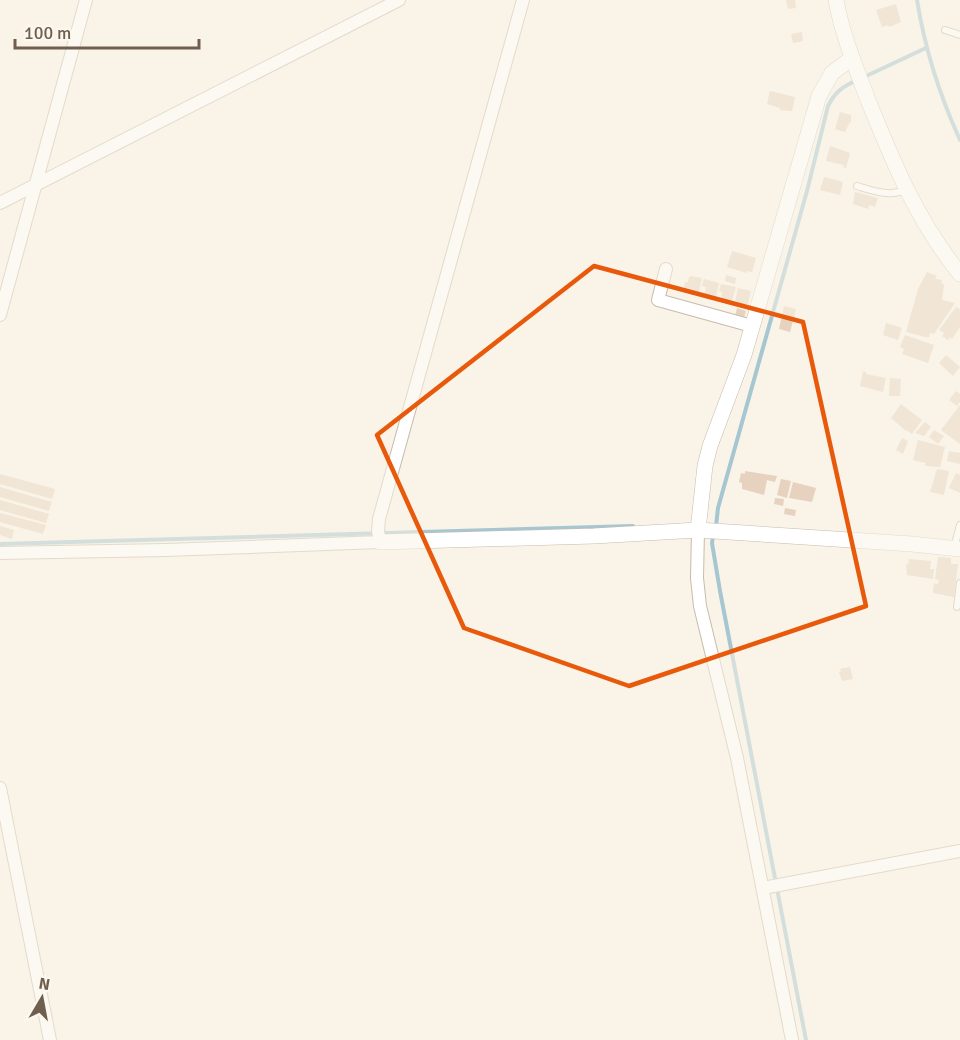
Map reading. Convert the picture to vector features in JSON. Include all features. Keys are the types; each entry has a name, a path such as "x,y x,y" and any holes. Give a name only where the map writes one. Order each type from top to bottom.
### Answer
{"street":[{"path":"0,315 86,0"},
{"path":"0,203 399,0"},
{"path":"380,542 379,519 523,0"},
{"path":"836,0 852,58 896,170 942,252 960,274"},
{"path":"792,1040 737,758 700,606 697,578 698,530 705,466 710,446 737,376 819,96 832,74 852,58"},
{"path":"666,269 658,300 752,326"},
{"path":"0,553 571,537 698,530 957,549"},
{"path":"0,792 50,1040"},
{"path":"763,888 960,851"}],"lane":[{"path":"945,30 960,35"},
{"path":"857,186 882,193 897,194 906,190"},
{"path":"957,549 960,525"},
{"path":"957,607 960,583"}],"highlighted area":[{"path":"594,266 803,322 866,606 629,686 464,628 377,435"}],"building":[{"path":"786,0 795,0 796,8 788,9"},
{"path":"896,4 901,22 882,27 876,10"},
{"path":"802,32 803,41 793,43 791,34"},
{"path":"770,91 795,97 792,111 780,110 780,108 767,104"},
{"path":"840,112 851,115 851,123 845,132 835,129"},
{"path":"830,146 850,153 846,168 843,167 844,165 826,161"},
{"path":"824,177 843,182 840,195 820,190"},
{"path":"855,192 878,198 875,207 869,205 868,209 853,204"},
{"path":"732,251 756,258 752,272 747,271 747,273 727,267"},
{"path":"927,272 937,276 935,279 942,280 944,285 942,300 955,303 934,334 930,333 929,338 906,332 918,289"},
{"path":"726,275 736,278 735,284 725,281"},
{"path":"691,276 702,278 698,294 693,293 693,295 683,291 685,282 688,282"},
{"path":"704,279 719,283 715,300 704,295 706,287 702,286"},
{"path":"721,284 736,287 731,304 721,299 722,292 719,291"},
{"path":"738,288 751,291 748,304 739,305 739,302 735,301"},
{"path":"784,306 796,309 790,332 779,329"},
{"path":"956,307 960,309 960,327 952,339 950,337 948,340 939,330"},
{"path":"737,308 746,311 744,318 735,316"},
{"path":"886,323 902,328 898,340 883,335"},
{"path":"905,335 934,345 928,363 902,354 904,349 900,347"},
{"path":"946,355 960,367 953,376 939,363"},
{"path":"863,371 866,374 886,378 883,392 860,386"},
{"path":"890,378 901,379 900,396 889,396"},
{"path":"956,391 960,394 960,402 957,406 949,400"},
{"path":"901,404 922,420 912,434 891,418"},
{"path":"960,405 960,444 941,430"},
{"path":"925,422 931,427 924,436 915,433"},
{"path":"934,430 944,436 938,444 929,437"},
{"path":"902,438 908,441 903,454 896,450"},
{"path":"918,440 945,447 940,467 925,466 926,463 913,460"},
{"path":"949,451 960,453 960,464 947,461"},
{"path":"937,469 949,471 944,495 930,492"},
{"path":"745,471 777,476 775,482 767,480 764,495 742,489 742,483 739,482 741,473 745,474"},
{"path":"956,473 960,475 960,493 949,488"},
{"path":"0,474 55,489 52,499 0,484"},
{"path":"781,479 791,481 787,498 777,495"},
{"path":"793,482 816,488 812,502 789,498"},
{"path":"0,487 52,502 49,511 0,497"},
{"path":"775,498 784,499 783,506 774,504"},
{"path":"0,500 49,514 46,523 0,510"},
{"path":"785,508 796,510 795,516 784,514"},
{"path":"0,513 46,525 43,534 0,522"},
{"path":"0,526 14,530 12,539 0,535"},
{"path":"938,557 951,558 951,564 958,564 954,597 933,593 934,583 938,584 939,580 935,579"},
{"path":"909,559 931,561 930,569 934,569 933,579 907,575 906,564 908,565"},
{"path":"850,667 853,679 842,681 840,669"}],"waterway":[{"path":"917,0 934,72 960,140"},
{"path":"864,77 926,48"},
{"path":"716,526 718,508 807,191 828,106 840,90 857,80"},
{"path":"0,544 633,526"},
{"path":"713,536 712,543 720,591 806,1040"}]}
